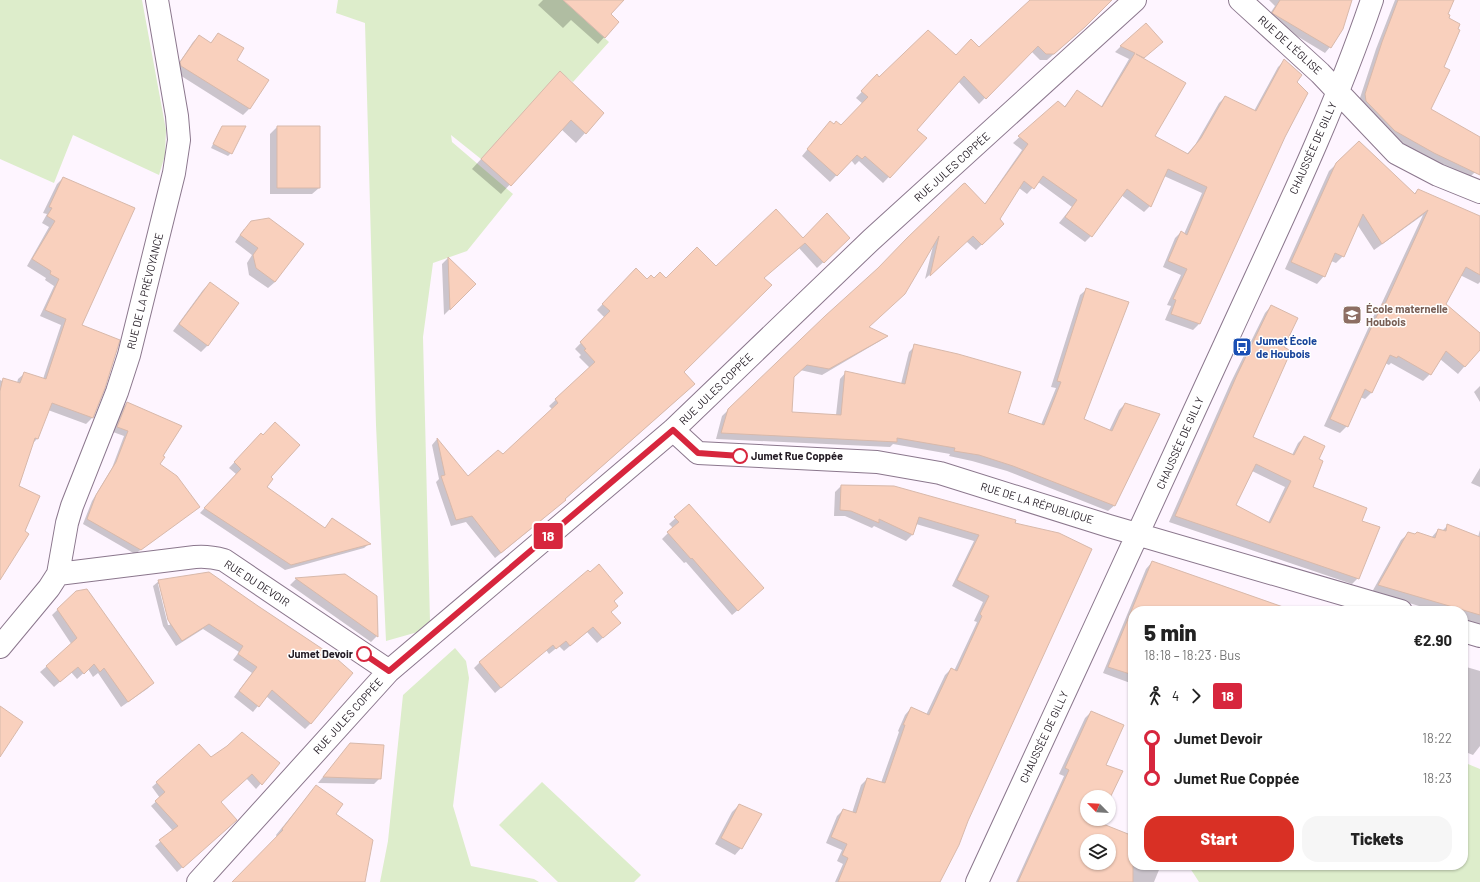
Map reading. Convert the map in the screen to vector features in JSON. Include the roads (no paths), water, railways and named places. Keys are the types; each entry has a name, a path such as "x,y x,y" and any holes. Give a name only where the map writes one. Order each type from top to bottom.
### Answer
{"street":[{"name":"RUE DE LA PRÉVOYANCE","path":"58,574 67,523 72,506 117,392 129,356 174,173 179,140 177,116 157,0"},
{"name":"RUE JULES COPPÉE","path":"198,882 389,671 673,430 871,240 1136,0"},
{"name":"RUE DE L'ÉGLISE","path":"1240,0 1320,73 1396,153 1438,175 1480,192"},
{"name":"CHAUSSÉE DE GILLY","path":"977,882 1315,146 1360,35 1372,0"},
{"name":"RUE DE LA RÉPUBLIQUE","path":"673,430 698,453 877,462 940,473 1138,534 1384,606"},
{"name":"RUE DU DEVOIR","path":"58,574 195,556 215,557 224,560 389,671"},
{"path":"0,647 49,588 58,574"},
{"path":"1468,632 1480,636"}],"place":[{"name":"École maternelle Houbois","path":"1352,315"},
{"name":"Jumet École de Houbois","path":"1242,347"},
{"name":"Jumet Rue Coppée","path":"740,456"},
{"name":"Jumet Devoir","path":"364,654"}]}
